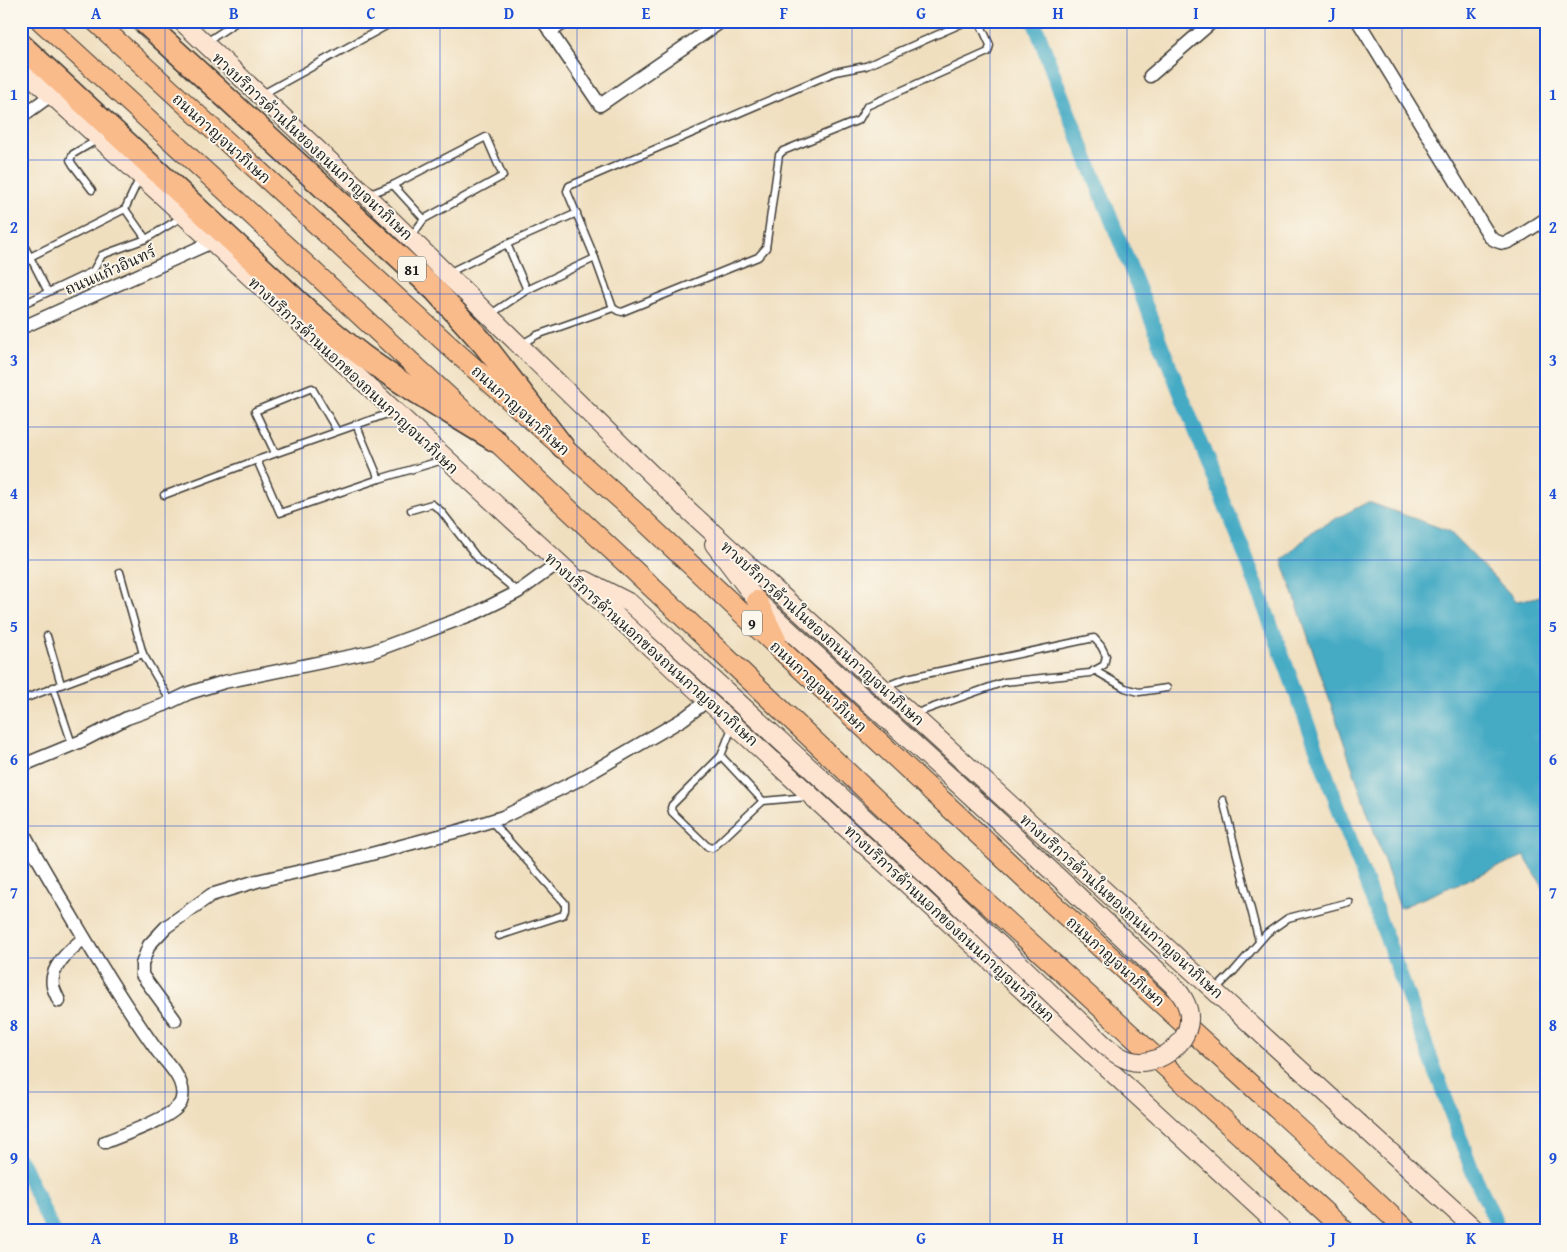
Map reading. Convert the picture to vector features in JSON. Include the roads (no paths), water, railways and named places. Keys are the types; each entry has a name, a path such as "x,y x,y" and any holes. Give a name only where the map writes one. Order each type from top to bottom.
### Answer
{"highway":[{"path":"41,21 496,441 927,848 1345,1231"},
{"name":"ถนนกาญจนาภิเษก","path":"95,21 456,352 641,518 1042,894 1303,1132 1407,1230"},
{"name":"81","path":"143,21 436,291 483,343 563,447"},
{"path":"21,45 143,168 338,337 392,376 496,441"},
{"path":"757,601 782,651"}],"main road":[{"name":"ทางบริการด้านในของถนนกาญจนาภิเษก","path":"181,21 490,314 688,510 1476,1230"},
{"name":"ทางบริการด้านนอกของถนนกาญจนาภิเษก","path":"21,67 100,138 143,168 184,216 445,459 1284,1231"},
{"path":"560,565 630,603 932,880 1091,1032 1116,1053 1129,1060 1140,1062 1164,1055 1174,1049 1186,1031 1189,1020 1188,1008 1176,988 992,816 757,601 688,510"}],"street":[{"path":"566,21 547,26 600,105 722,21"},
{"path":"1150,76 1213,21"},
{"path":"1358,21 1490,237 1496,242 1510,241 1546,219"},
{"path":"21,117 51,94"},
{"name":"ถนนแก้วอินทร์","path":"21,328 212,242"},
{"path":"21,766 84,740 127,718 171,702 189,693 224,682 370,652 478,612 518,592 560,565"},
{"path":"175,1020 142,975 143,960 148,947 166,927 211,895 257,881 336,863 462,830 503,817 580,779 683,719 708,700"},
{"path":"21,828 26,851 84,938 138,1025 176,1075 182,1087 182,1100 175,1110 166,1117 105,1142"},
{"path":"59,1001 52,984 56,966 84,938"}],"lane":[{"path":"204,43 238,21"},
{"path":"260,96 396,21"},
{"path":"968,21 866,66 835,72 569,186 567,191 595,258 613,308 622,312 758,257 766,248 779,155 783,151 859,120 866,106 988,52 990,45 979,21"},
{"path":"367,196 393,185 486,137 503,176 424,219 410,238"},
{"path":"92,190 70,160 73,154 100,138"},
{"path":"30,257 125,209 143,168"},
{"path":"393,185 424,219"},
{"path":"125,209 146,239"},
{"path":"447,273 507,244 577,214"},
{"path":"21,305 93,271 102,255 146,239 184,216"},
{"path":"21,239 48,292"},
{"path":"507,244 527,290"},
{"path":"490,314 527,290 595,258"},
{"path":"520,344 538,335 613,308"},
{"path":"275,453 255,411 312,388 337,431"},
{"path":"164,495 394,411"},
{"path":"356,424 380,479"},
{"path":"257,460 280,513 445,459"},
{"path":"411,510 432,504 441,510 479,560 518,592"},
{"path":"120,572 143,654 171,702"},
{"path":"47,636 61,684"},
{"path":"883,687 907,678 1094,638 1106,656 1104,665 1090,673 1004,682 913,714"},
{"path":"21,700 143,654"},
{"path":"1094,670 1125,688 1138,692 1167,688"},
{"path":"53,687 72,744"},
{"path":"734,724 720,756 670,808 708,846 712,848 716,846 763,801 813,796"},
{"path":"720,756 763,801"},
{"path":"1223,800 1259,941"},
{"path":"491,821 565,903 563,914 499,936"},
{"path":"1215,990 1267,933 1288,918 1349,902"}],"water":[{"path":"1368,502 1449,531 1517,601 1546,595 1546,892 1524,856 1400,908 1282,560 1314,530"}],"waterway":[{"path":"1034,21 1056,81 1246,557 1472,1170 1496,1222 1497,1231"},
{"path":"21,1161 53,1231"}]}
